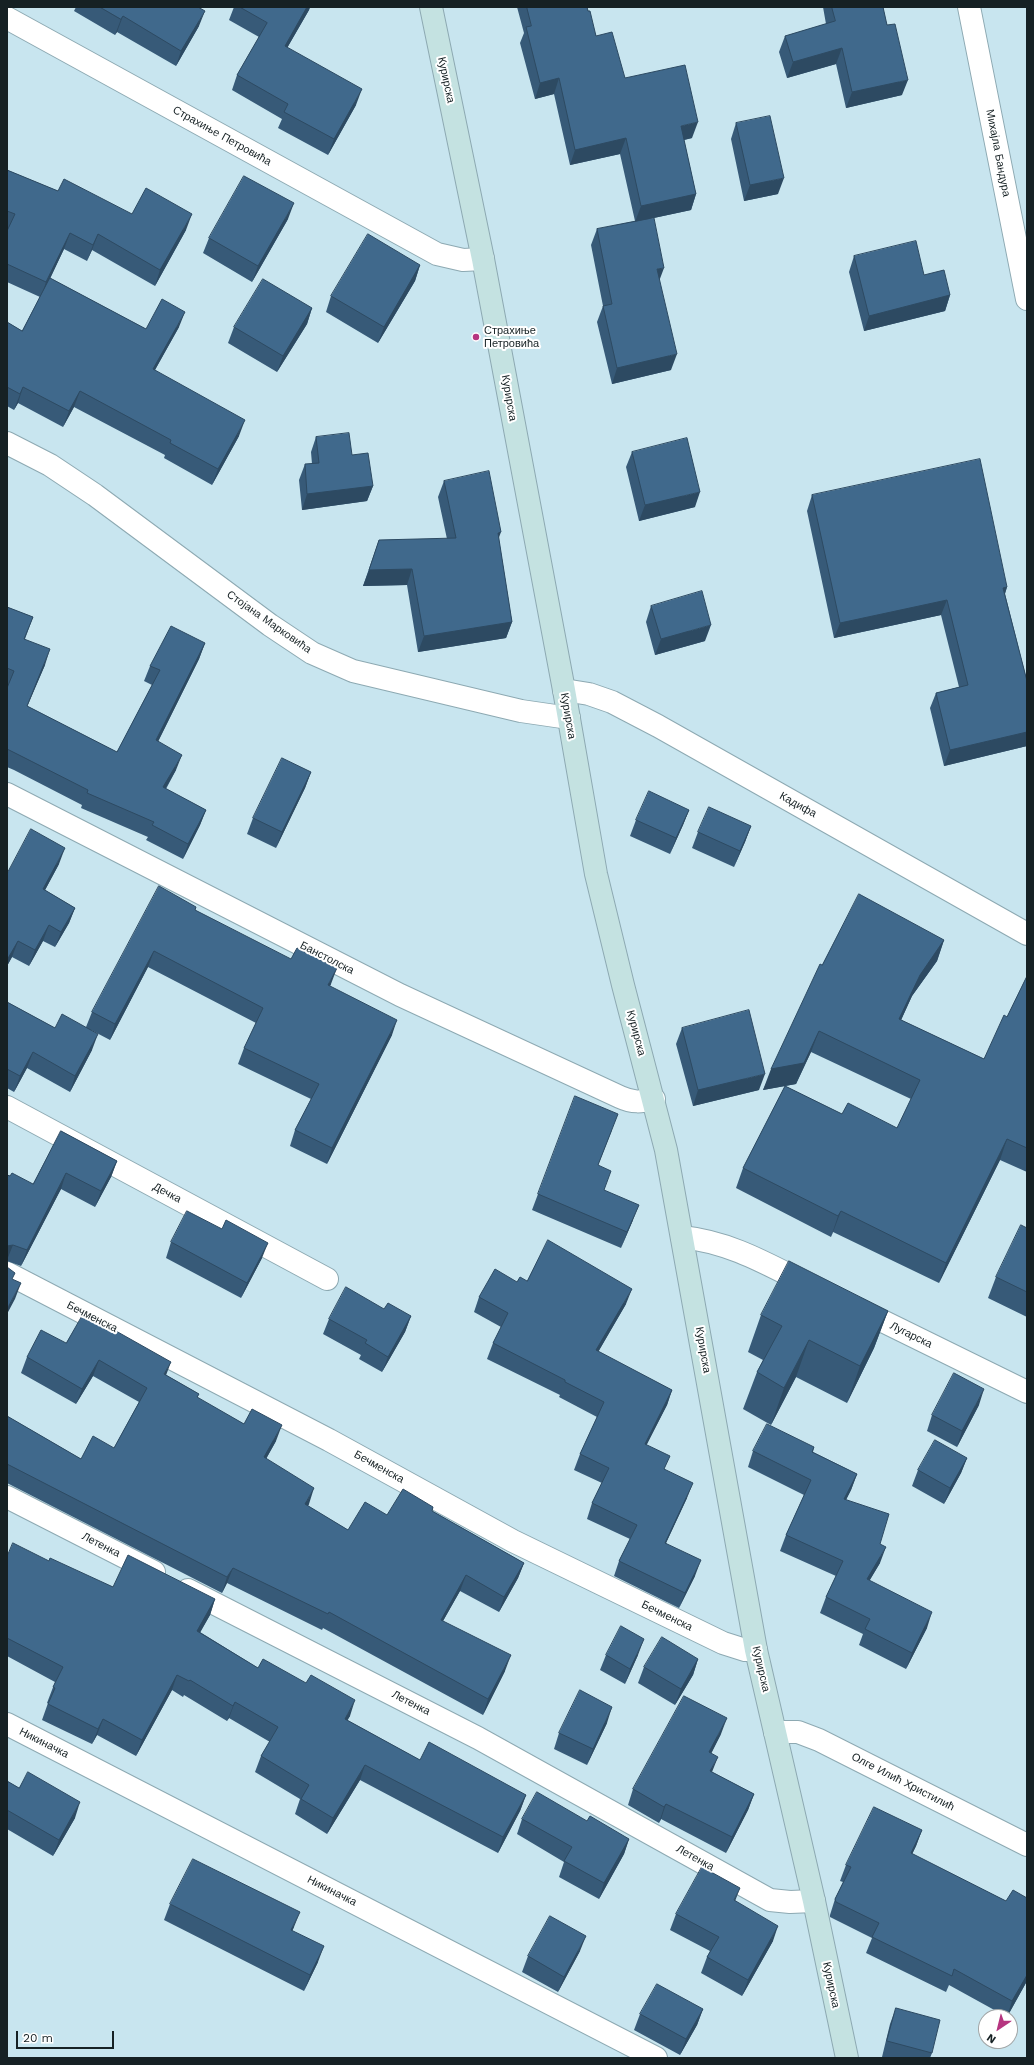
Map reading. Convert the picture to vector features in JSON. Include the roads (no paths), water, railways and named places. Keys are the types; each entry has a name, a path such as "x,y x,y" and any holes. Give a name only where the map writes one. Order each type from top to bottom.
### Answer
{"street":[{"name":"Курирска","path":"431,7 483,259 564,690 587,826 603,903 666,1150 756,1650 814,1901 847,2058"},
{"name":"Михајла Бандура","path":"969,7 1024,266 1027,300"},
{"name":"Страхиње Петровића","path":"7,18 437,254 463,260 483,259"},
{"name":"Стојана Марковића","path":"7,443 50,465 96,495 270,625 312,653 353,671 521,711 569,718"},
{"name":"Кадифа","path":"564,690 589,694 606,700 652,723 1027,934"},
{"name":"Банстолска","path":"7,794 407,998 632,1102 654,1099"},
{"name":"Дечка","path":"7,1107 327,1279"},
{"name":"Лугарска","path":"682,1237 706,1239 735,1249 1027,1392"},
{"name":"Бечменска","path":"7,1273 329,1440 514,1541 723,1643 745,1650 756,1650"},
{"name":"Летенка","path":"7,1497 478,1738 770,1900 790,1902 814,1901"},
{"name":"Никиначка","path":"7,1724 656,2058"},
{"name":"Олге Илић Христилић","path":"775,1732 798,1732 819,1740 1027,1845"}],"place":[{"name":"Страхиње Петровића","path":"476,337"}]}
